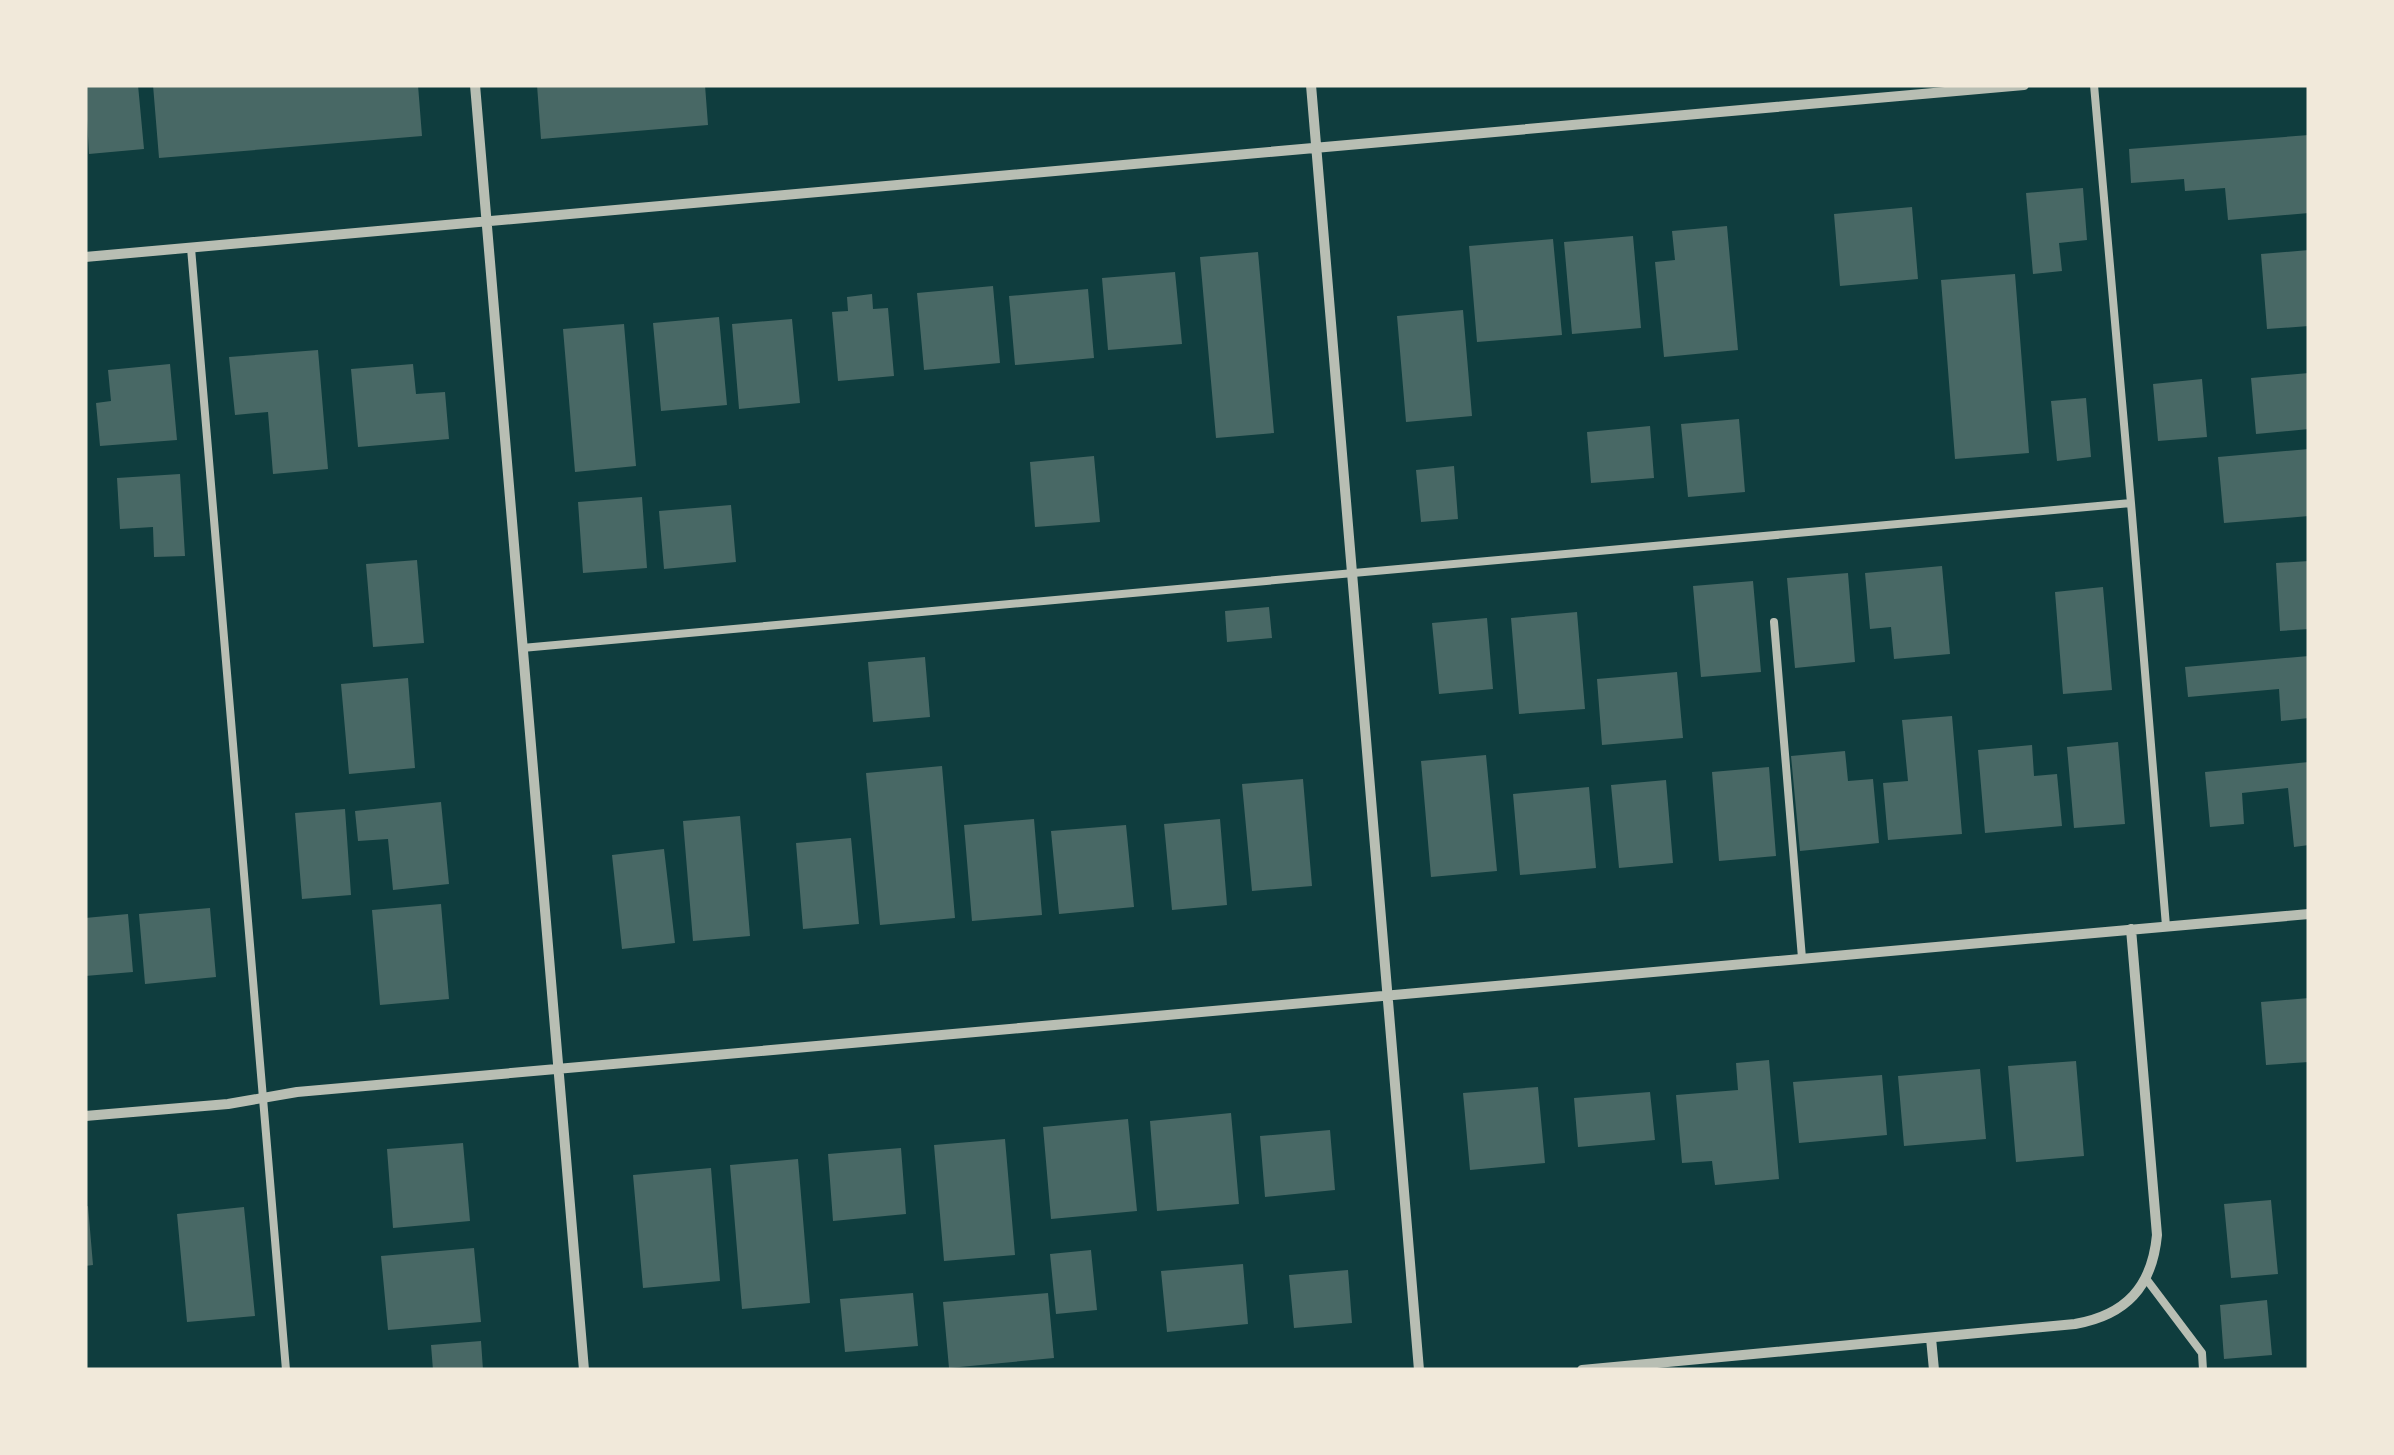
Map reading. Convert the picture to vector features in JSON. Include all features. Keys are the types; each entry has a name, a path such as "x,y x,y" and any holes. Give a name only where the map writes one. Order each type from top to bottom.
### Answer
{"street":[{"path":"475,85 584,1370"},
{"path":"1311,85 1419,1370"},
{"path":"85,257 2024,85"},
{"path":"85,1116 2309,914"},
{"path":"1582,1370 1666,1366 2095,1320 2135,1298 2147,1280 2157,1235 2131,929"},
{"path":"1931,1338 1934,1370"}],"lane":[{"path":"2094,85 2166,926"},
{"path":"191,248 286,1370"},
{"path":"522,648 2130,503"},
{"path":"1774,622 1802,958"},
{"path":"2147,1280 2202,1353 2203,1370"}],"building":[{"path":"85,85 138,85 144,149 89,154"},
{"path":"153,85 418,85 422,136 159,158"},
{"path":"537,85 705,85 708,125 541,139"},
{"path":"2309,135 2309,213 2228,220 2225,188 2185,191 2184,179 2131,183 2129,149"},
{"path":"2083,188 2087,240 2059,243 2062,271 2033,274 2026,193"},
{"path":"1912,207 1918,279 1840,286 1834,214"},
{"path":"1727,226 1738,350 1664,357 1655,262 1675,260 1672,231"},
{"path":"1633,236 1641,328 1572,334 1564,242"},
{"path":"1553,239 1562,335 1477,342 1469,246"},
{"path":"2309,250 2309,326 2267,329 2261,254"},
{"path":"1258,252 1274,433 1216,438 1200,257"},
{"path":"1175,272 1182,344 1108,350 1102,278"},
{"path":"2015,274 2029,453 1955,459 1941,280"},
{"path":"993,286 1000,363 924,370 917,293"},
{"path":"1088,289 1094,358 1015,365 1009,296"},
{"path":"872,294 873,309 888,308 894,376 838,381 832,312 848,311 847,297"},
{"path":"1463,310 1472,416 1406,422 1397,316"},
{"path":"719,317 727,405 661,411 653,323"},
{"path":"792,319 800,403 739,409 732,324"},
{"path":"624,324 636,466 575,472 563,329"},
{"path":"318,350 328,469 273,474 268,412 235,415 229,357"},
{"path":"170,364 177,440 100,446 96,403 111,401 108,370"},
{"path":"413,364 416,394 445,392 449,439 358,447 351,369"},
{"path":"2309,373 2309,429 2256,434 2251,378"},
{"path":"2202,379 2207,437 2158,441 2153,384"},
{"path":"2086,398 2091,457 2057,461 2051,401"},
{"path":"1739,419 1745,492 1688,497 1681,424"},
{"path":"1650,426 1654,478 1591,483 1587,432"},
{"path":"2309,449 2309,516 2224,523 2218,457"},
{"path":"1094,456 1100,522 1035,527 1030,462"},
{"path":"1454,466 1458,519 1421,522 1416,470"},
{"path":"180,474 185,556 154,557 153,527 120,529 117,478"},
{"path":"642,497 647,568 583,573 578,502"},
{"path":"731,505 736,562 664,569 659,511"},
{"path":"417,560 424,643 373,647 366,564"},
{"path":"2309,561 2309,629 2280,631 2276,563"},
{"path":"1942,566 1950,654 1894,659 1891,627 1870,629 1865,573"},
{"path":"1848,573 1855,662 1795,668 1787,578"},
{"path":"1753,581 1761,672 1701,677 1693,586"},
{"path":"2103,587 2112,690 2063,694 2055,592"},
{"path":"1269,607 1272,638 1227,642 1225,611"},
{"path":"1577,612 1585,709 1519,714 1511,618"},
{"path":"1487,618 1493,689 1439,694 1432,623"},
{"path":"2309,656 2309,718 2281,721 2279,689 2188,697 2185,667"},
{"path":"925,657 930,717 873,722 868,662"},
{"path":"1677,672 1683,738 1602,745 1597,679"},
{"path":"408,678 415,768 349,774 341,684"},
{"path":"1952,716 1962,834 1888,840 1883,783 1908,781 1902,720"},
{"path":"2118,742 2125,824 2074,828 2067,747"},
{"path":"2032,745 2034,776 2057,774 2062,826 1985,833 1978,750"},
{"path":"1845,751 1848,781 1873,779 1879,843 1800,851 1791,756"},
{"path":"1486,755 1497,871 1431,877 1421,761"},
{"path":"2309,762 2309,845 2294,847 2288,788 2242,793 2244,824 2210,827 2205,772"},
{"path":"942,766 955,918 880,925 866,773"},
{"path":"1769,767 1776,856 1719,861 1712,772"},
{"path":"1303,779 1312,886 1252,891 1242,784"},
{"path":"1666,780 1673,863 1619,868 1611,785"},
{"path":"1589,787 1596,868 1520,875 1513,794"},
{"path":"441,802 449,884 393,890 388,839 358,841 355,811"},
{"path":"345,809 351,895 302,899 295,813"},
{"path":"740,816 750,936 693,941 683,821"},
{"path":"1034,819 1042,915 972,921 964,825"},
{"path":"1220,819 1227,905 1172,910 1164,824"},
{"path":"1126,825 1134,907 1059,914 1051,831"},
{"path":"851,838 859,924 803,929 796,843"},
{"path":"664,849 675,943 622,949 612,855"},
{"path":"441,904 449,999 380,1005 372,910"},
{"path":"210,908 216,977 145,984 139,914"},
{"path":"128,914 133,972 85,976 85,918"},
{"path":"2309,998 2309,1062 2266,1065 2261,1002"},
{"path":"1769,1060 1779,1179 1715,1185 1712,1161 1682,1163 1676,1095 1738,1090 1736,1063"},
{"path":"2076,1061 2084,1156 2016,1162 2008,1066"},
{"path":"1980,1069 1986,1139 1904,1146 1898,1076"},
{"path":"1882,1075 1887,1135 1799,1143 1793,1082"},
{"path":"1538,1087 1545,1163 1470,1170 1463,1093"},
{"path":"1650,1092 1655,1140 1578,1147 1574,1098"},
{"path":"1231,1113 1239,1204 1157,1211 1150,1121"},
{"path":"1128,1119 1137,1211 1051,1219 1043,1127"},
{"path":"1330,1130 1335,1190 1265,1197 1260,1136"},
{"path":"1005,1139 1015,1255 944,1261 934,1145"},
{"path":"463,1143 470,1221 393,1228 387,1149"},
{"path":"901,1148 906,1214 833,1221 828,1154"},
{"path":"798,1159 810,1303 742,1309 730,1165"},
{"path":"711,1168 720,1281 643,1288 633,1175"},
{"path":"2271,1200 2278,1274 2231,1278 2224,1204"},
{"path":"88,1206 93,1265 85,1266 85,1207"},
{"path":"244,1207 255,1316 187,1322 177,1214"},
{"path":"474,1248 481,1322 388,1330 381,1256"},
{"path":"1091,1250 1097,1310 1056,1314 1050,1254"},
{"path":"1243,1264 1248,1324 1167,1332 1161,1271"},
{"path":"1348,1270 1352,1323 1294,1328 1289,1275"},
{"path":"913,1293 918,1346 845,1352 840,1299"},
{"path":"1048,1293 1054,1358 949,1368 943,1302"},
{"path":"2267,1300 2272,1355 2224,1359 2220,1305"},
{"path":"481,1341 483,1370 433,1370 431,1345"}]}
